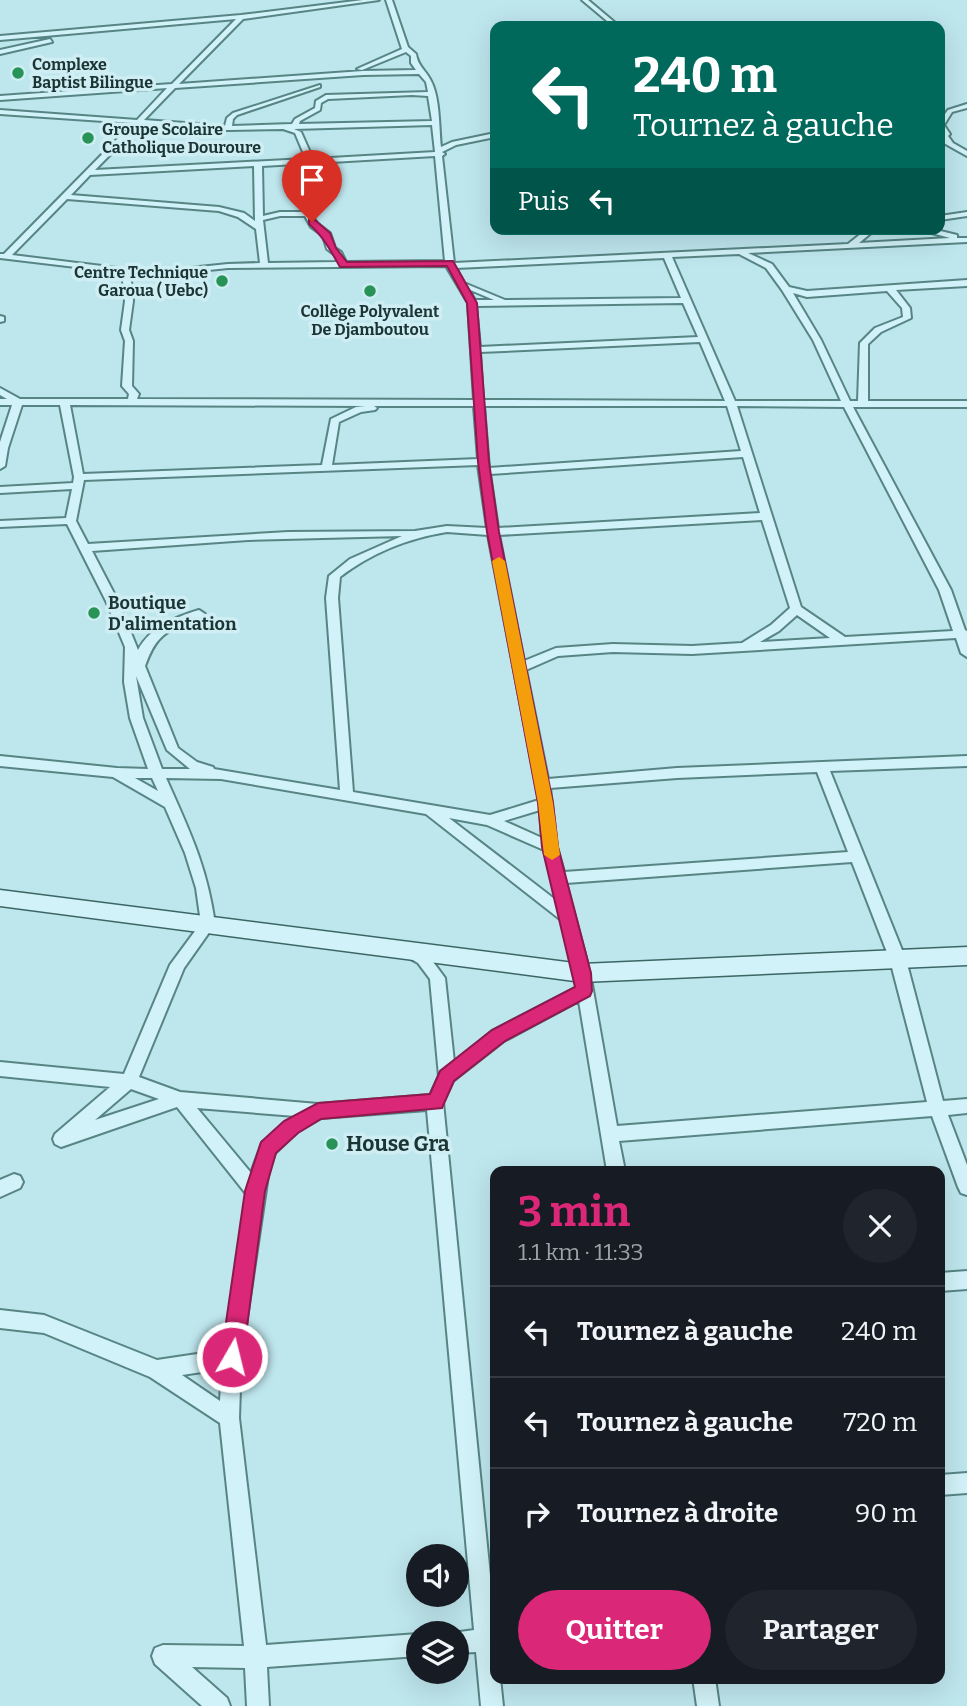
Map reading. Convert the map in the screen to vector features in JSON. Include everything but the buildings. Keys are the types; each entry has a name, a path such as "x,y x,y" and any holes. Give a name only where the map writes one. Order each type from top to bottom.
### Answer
{"main road":[{"path":"0,898 409,951 583,982 967,956"}],"street":[{"path":"0,38 241,17 376,0"},
{"path":"389,0 407,50 414,55 414,63 423,72 431,94 441,152 450,265 474,303"},
{"path":"585,0 611,21"},
{"path":"3,257 66,197 241,17"},
{"path":"0,51 92,32"},
{"path":"0,57 19,48"},
{"path":"351,73 407,50"},
{"path":"0,98 351,73 403,70 423,72"},
{"path":"318,86 321,76"},
{"path":"100,78 139,89"},
{"path":"106,91 114,82"},
{"path":"318,86 333,96"},
{"path":"228,128 230,118 234,114 318,86"},
{"path":"295,127 298,120 318,109 321,100 333,96 431,94"},
{"path":"945,119 950,111 967,106"},
{"path":"0,112 228,128 437,123"},
{"path":"274,128 298,132 310,162"},
{"path":"88,173 310,162 441,152 454,143 490,136"},
{"path":"945,137 950,143"},
{"path":"945,141 967,154"},
{"path":"258,164 264,267"},
{"path":"66,197 219,209 260,224"},
{"path":"945,210 967,212"},
{"path":"945,217 967,212"},
{"path":"260,224 280,214 307,214 314,225 327,235 331,249 338,254 343,265"},
{"path":"849,247 864,235"},
{"path":"945,235 967,240"},
{"path":"3,257 151,274 228,266 450,265 967,240"},
{"path":"769,266 778,257 794,249"},
{"path":"738,252 769,266 786,289 823,352 846,402 945,590 963,634 967,653"},
{"path":"667,255 731,403 796,609 841,640"},
{"path":"450,265 474,295 478,404 493,532 546,803 550,847 583,982 615,1166"},
{"path":"127,281 127,386 134,394 132,401"},
{"path":"786,289 807,294 967,284"},
{"path":"465,285 505,303"},
{"path":"863,402 864,343 878,330 907,318 906,308 891,290"},
{"path":"794,302 807,294"},
{"path":"474,303 686,300"},
{"path":"475,350 703,339"},
{"path":"0,391 18,402"},
{"path":"64,401 77,481 71,521 112,600 173,750 192,765 221,774 490,820 550,847"},
{"path":"0,402 967,404"},
{"path":"0,466 18,402"},
{"path":"327,466 332,451 334,421 359,409 436,402"},
{"path":"0,490 77,481 327,466 484,466 748,454"},
{"path":"84,548 178,540 343,532 421,533 471,529 493,532 768,516"},
{"path":"0,524 71,521"},
{"path":"347,796 332,598 335,576 355,561 421,533"},
{"path":"742,647 775,628 796,609"},
{"path":"140,664 143,647 155,635 168,626 199,614"},
{"path":"519,668 556,652 613,648 692,650 963,634"},
{"path":"131,645 128,669 138,731 159,774 201,878 208,924 178,965 129,1081 61,1139 180,1099"},
{"path":"0,761 117,773 221,774"},
{"path":"542,784 677,773 967,761"},
{"path":"821,766 898,960 937,1108 967,1187"},
{"path":"117,773 171,804"},
{"path":"490,820 546,803"},
{"path":"430,810 565,916"},
{"path":"559,878 855,857"},
{"path":"409,951 423,959 437,978 447,1076"},
{"path":"490,1630 436,1102 447,1076 498,1035 583,982"},
{"path":"0,1069 129,1081 180,1099 318,1111 436,1102"},
{"path":"180,1099 255,1191"},
{"path":"609,1134 967,1107"},
{"path":"258,1706 256,1657 229,1418 232,1357 255,1191 268,1148 291,1127 318,1111"},
{"path":"945,1282 967,1280"},
{"path":"0,1319 44,1324 157,1370 229,1418"},
{"path":"157,1370 232,1357"},
{"path":"945,1485 967,1483"},
{"path":"469,1641 490,1640"},
{"path":"219,1706 163,1656 256,1657 406,1646"},
{"path":"492,1684 492,1706"},
{"path":"705,1684 708,1706"}],"slow traffic":[{"path":"499,561 546,803 552,855"}],"place":[{"name":"Complexe Baptist Bilingue","path":"18,73"},
{"name":"Groupe Scolaire Catholique Douroure","path":"88,138"},
{"name":"Centre Technique Garoua ( Uebc)","path":"222,281"},
{"name":"Collège Polyvalent De Djamboutou","path":"370,291"},
{"name":"Boutique D'alimentation","path":"94,613"},
{"name":"House Gra","path":"332,1144"}],"route":[{"path":"232,1357 255,1191 268,1148 291,1127 318,1111 436,1102 447,1076 498,1035 584,991 582,973 565,916 559,878 550,847 546,803 493,532 483,462 472,303 450,263 343,265 338,254 331,249 327,235 312,222"}]}
